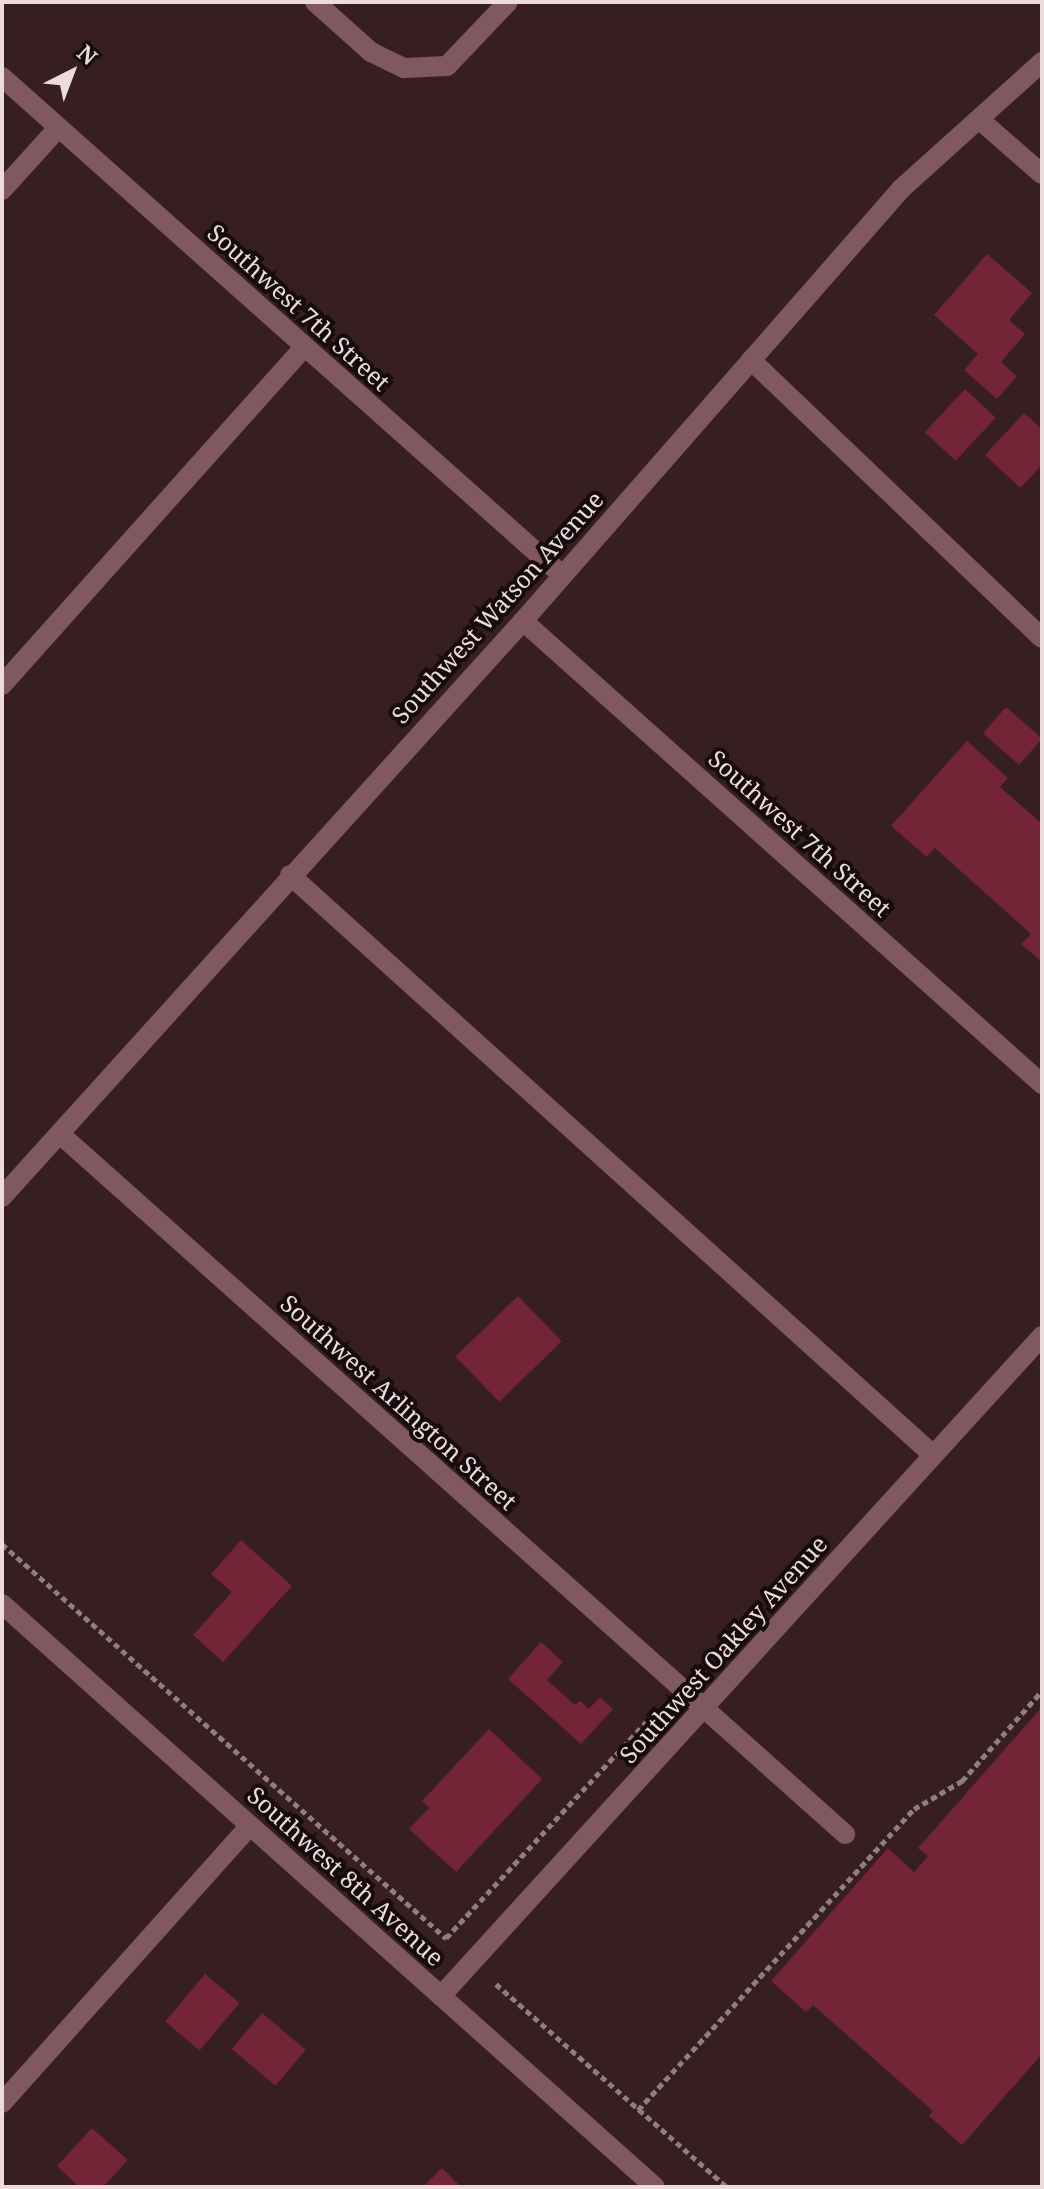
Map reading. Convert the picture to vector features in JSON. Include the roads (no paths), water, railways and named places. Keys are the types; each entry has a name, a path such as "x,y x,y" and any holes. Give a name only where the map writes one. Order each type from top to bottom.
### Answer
{"street":[{"path":"315,2 371,52 404,68 447,66 508,2"},
{"name":"Southwest Watson Avenue","path":"2,1197 290,875 523,621 901,189 1042,62"},
{"name":"Southwest 7th Street","path":"2,77 562,575"},
{"path":"980,120 1042,174"},
{"path":"2,190 58,128"},
{"path":"2,685 304,347"},
{"path":"751,360 1042,638"},
{"name":"Southwest 7th Street","path":"523,621 1042,1084"},
{"path":"290,875 933,1455"},
{"name":"Southwest Arlington Street","path":"60,1134 845,1834"},
{"name":"Southwest Oakley Avenue","path":"441,1996 1042,1336"},
{"name":"Southwest 8th Avenue","path":"2,1604 655,2187"},
{"path":"2,2103 250,1826"}]}
